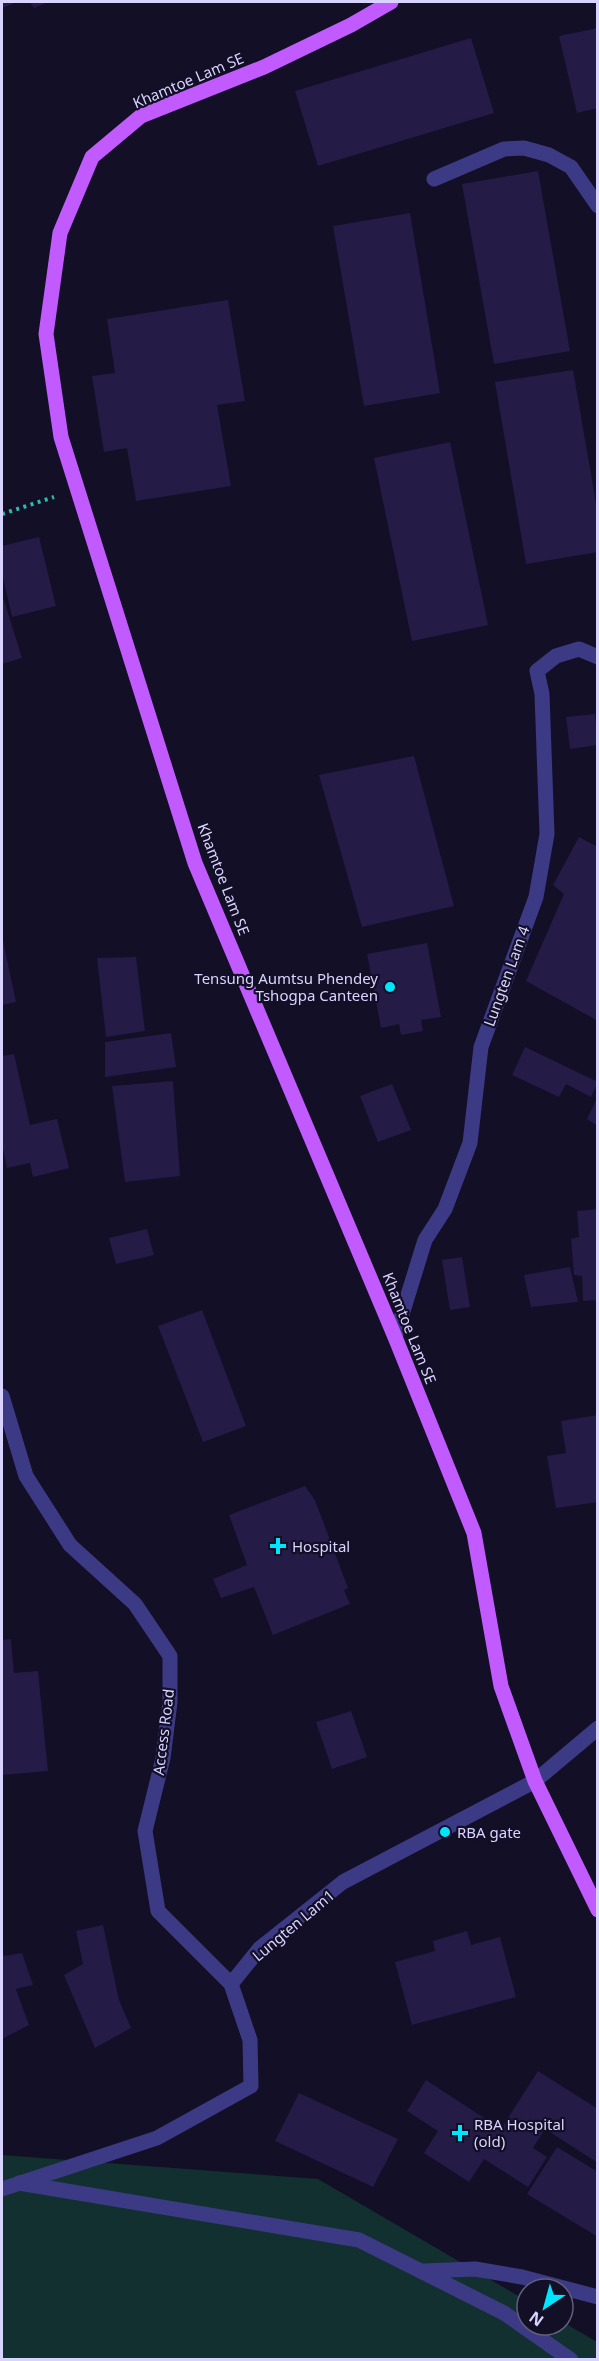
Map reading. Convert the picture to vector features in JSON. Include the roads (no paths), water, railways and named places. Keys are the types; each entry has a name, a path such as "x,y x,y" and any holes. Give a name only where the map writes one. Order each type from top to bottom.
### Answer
{"main road":[{"name":"Khamtoe Lam SE","path":"391,2 264,67 141,116 92,157 60,233 46,334 61,437 195,863 395,1337 474,1533 501,1686 535,1781 597,1910"}],"street":[{"path":"434,179 504,149 524,148 549,155 571,167 597,206"},
{"name":"Lungten Lam 4","path":"395,1337 425,1240 445,1209 470,1143 481,1047 536,897 540,879 547,834 547,794 542,694 537,671 556,656 579,649 597,657"},
{"name":"Access Road","path":"2,1396 26,1476 70,1545 135,1604 170,1656 170,1702 163,1758 145,1831 158,1911 231,1984"},
{"name":"Lungten Lam1","path":"231,1984 260,1948 343,1882 535,1781 597,1728"},
{"path":"2,2189 157,2138 252,2086 250,2040 231,1984"},
{"path":"19,2183 359,2240 504,2313 571,2360"},
{"path":"420,2271 475,2269 522,2277 597,2297"}],"place":[{"name":"Tensung Aumtsu Phendey Tshogpa Canteen","path":"390,987"},
{"name":"Hospital","path":"278,1546"},
{"name":"RBA gate","path":"445,1832"},
{"name":"RBA Hospital (old)","path":"460,2133"}]}
